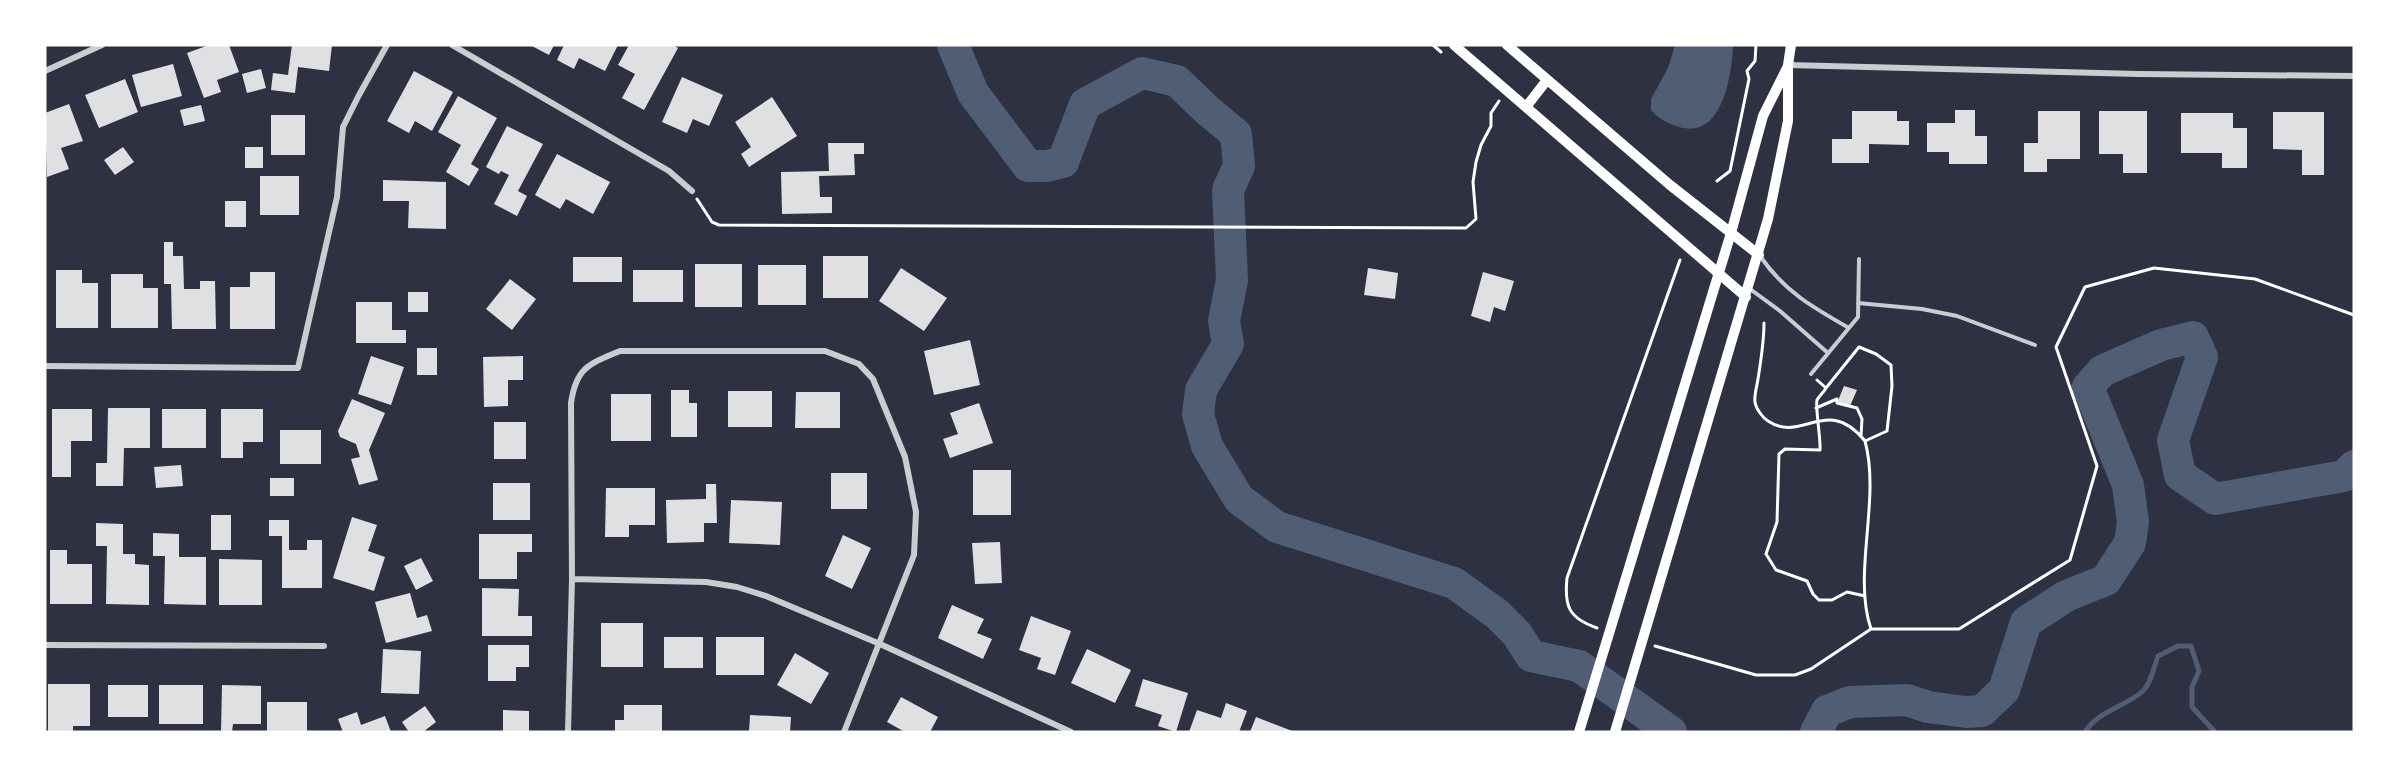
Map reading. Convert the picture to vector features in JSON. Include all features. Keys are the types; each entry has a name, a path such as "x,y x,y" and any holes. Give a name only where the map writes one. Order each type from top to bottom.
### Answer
{"main road":[{"path":"1454,45 1719,273 1748,293"},
{"path":"1507,45 1670,186 1759,255"},
{"path":"1615,732 1759,255 1779,174 1788,120 1788,65 1791,45"},
{"path":"1579,732 1731,233 1763,116 1788,65"},
{"path":"1526,107 1547,80"}],"street":[{"path":"45,71 102,45"},
{"path":"45,366 298,368 337,197 343,127 358,94 387,45"},
{"path":"452,45 669,171 692,191"},
{"path":"1788,65 2138,74 2354,76"},
{"path":"568,732 572,579 571,403 574,382 578,375 592,364 620,351 825,351 859,364 873,379 905,457 916,512 914,555 844,732"},
{"path":"572,579 706,582 737,586 880,644 1071,732"},
{"path":"45,645 324,646"}],"lane":[{"path":"1759,255 1774,276 1810,306 1849,327"},
{"path":"1811,374 1858,317 1859,259"},
{"path":"1748,293 1780,311 1828,353"},
{"path":"1858,303 1922,309 1957,316 2035,345"}],"path":[{"path":"1717,181 1730,171 1749,79 1748,72 1755,61 1756,45"},
{"path":"692,191 712,222 719,225 1466,228 1476,219 1473,182 1476,162 1481,145 1491,126 1491,112 1499,101"},
{"path":"1764,323 1764,340 1755,402 1765,419 1785,428 1796,428 1819,420 1832,420 1845,423 1855,429 1865,441 1869,456 1869,501 1864,610 1872,629 1959,629 2070,560 2097,466 2056,347 2085,287 2154,268 2255,279 2354,315"},
{"path":"1865,441 1887,431 1892,386 1891,365 1876,354 1859,347 1817,400 1820,450 1785,450 1779,454 1777,522 1766,554 1776,570 1808,581 1813,594 1819,600 1832,600 1847,592 1865,596"},
{"path":"1811,374 1826,388"},
{"path":"1816,408 1837,399 1837,403 1857,408 1862,419 1861,436"}],"water":[{"path":"1675,45 1733,45 1730,72 1722,102 1706,124 1694,128 1671,124 1651,110 1651,99 1668,68"}],"building":[{"path":"209,45 229,45 239,72 217,80 221,92 204,98 187,53"},
{"path":"292,45 332,45 329,71 298,67 295,93 271,90 273,73 288,75"},
{"path":"530,45 554,45 549,55"},
{"path":"564,45 618,45 605,71 579,58 574,69 557,60"},
{"path":"629,45 673,45 678,48 644,110 622,98 635,74 618,65"},
{"path":"173,64 182,96 141,107 132,75"},
{"path":"261,69 266,88 247,93 242,74"},
{"path":"414,71 453,92 432,131 415,121 409,133 387,121"},
{"path":"682,77 723,95 709,126 693,119 687,133 662,122"},
{"path":"125,79 138,112 99,128 85,95"},
{"path":"458,96 497,118 471,164 479,169 469,186 446,172 461,145 438,132"},
{"path":"772,97 797,136 749,167 741,154 751,147 735,122"},
{"path":"69,104 83,141 61,148 69,169 47,177 45,113"},
{"path":"201,105 205,121 184,126 180,110"},
{"path":"1955,110 1975,110 1975,136 1987,136 1987,164 1949,164 1949,152 1927,152 1927,123 1955,123"},
{"path":"1852,111 1897,111 1897,121 1909,121 1909,145 1869,144 1869,163 1832,163 1832,139 1852,139"},
{"path":"2038,111 2080,111 2080,159 2047,159 2047,172 2024,172 2024,143 2038,143"},
{"path":"2099,111 2147,111 2147,173 2123,173 2123,154 2099,154"},
{"path":"2273,112 2324,112 2324,175 2302,175 2302,150 2273,149"},
{"path":"2181,113 2233,113 2233,128 2247,128 2247,168 2222,168 2222,153 2181,153"},
{"path":"271,115 305,115 305,155 271,155"},
{"path":"507,126 543,144 518,191 527,196 517,216 494,204 509,175 501,171 499,174 486,167"},
{"path":"828,143 864,143 864,154 854,154 855,175 819,176 820,197 832,197 832,213 782,214 781,172 829,171"},
{"path":"123,147 134,162 115,175 104,160"},
{"path":"245,147 263,147 263,168 245,168"},
{"path":"557,154 610,182 593,214 566,199 560,209 535,195"},
{"path":"260,176 299,176 299,215 260,215"},
{"path":"383,180 446,182 446,229 408,228 409,201 383,201"},
{"path":"225,201 246,201 246,227 225,227"},
{"path":"164,242 173,242 173,256 183,256 184,289 200,289 200,281 215,281 216,329 172,329 171,284 164,284"},
{"path":"823,256 868,256 868,298 823,298"},
{"path":"573,257 622,257 622,282 573,282"},
{"path":"695,264 742,264 742,307 695,307"},
{"path":"758,265 806,265 806,305 758,305"},
{"path":"901,268 947,298 924,331 879,301"},
{"path":"1368,268 1398,273 1395,299 1364,295"},
{"path":"56,270 82,270 82,283 98,283 98,328 56,328"},
{"path":"633,270 683,270 683,302 633,302"},
{"path":"250,272 275,272 275,329 230,329 230,287 250,287"},
{"path":"1483,272 1514,281 1505,311 1494,307 1490,322 1471,316"},
{"path":"111,274 143,274 143,288 158,288 158,328 111,328"},
{"path":"510,279 536,299 512,330 486,309"},
{"path":"408,292 428,292 428,312 408,312"},
{"path":"356,302 392,302 392,330 406,330 406,343 356,343"},
{"path":"970,340 980,385 934,395 924,351"},
{"path":"417,348 437,348 437,375 417,375"},
{"path":"371,356 404,367 391,405 358,394"},
{"path":"523,356 523,380 508,380 508,406 484,407 483,357"},
{"path":"1844,386 1857,390 1850,406 1837,403"},
{"path":"671,390 689,390 689,403 697,403 697,437 671,437"},
{"path":"728,391 772,391 772,427 728,427"},
{"path":"796,392 840,392 840,428 795,428"},
{"path":"611,394 651,394 651,441 611,441"},
{"path":"352,399 385,413 369,450 378,480 359,485 351,459 360,457 356,444 340,437 338,431"},
{"path":"979,403 993,443 950,458 943,439 958,434 950,413"},
{"path":"108,408 150,408 150,448 124,448 123,486 96,486 96,463 107,463"},
{"path":"52,409 92,409 92,441 71,441 71,477 52,477"},
{"path":"162,409 206,409 206,448 162,448"},
{"path":"221,409 263,409 263,442 243,442 243,458 221,458"},
{"path":"494,422 526,422 526,459 494,459"},
{"path":"280,430 321,430 321,464 280,464"},
{"path":"181,465 183,486 156,488 154,467"},
{"path":"973,470 1011,470 1011,515 973,515"},
{"path":"831,473 867,473 867,509 831,509"},
{"path":"270,478 294,478 294,496 270,496"},
{"path":"493,483 530,483 530,520 493,520"},
{"path":"706,484 716,484 717,523 704,523 704,542 667,543 666,500 706,499"},
{"path":"606,488 655,488 655,525 629,525 629,537 605,537"},
{"path":"731,500 782,502 780,545 729,543"},
{"path":"211,515 231,515 231,550 211,550"},
{"path":"352,517 377,525 368,551 385,557 374,591 333,578"},
{"path":"269,520 289,520 289,550 307,550 307,540 322,540 322,588 282,588 282,536 269,536"},
{"path":"96,523 123,524 123,554 135,554 135,564 149,565 149,605 106,604 107,546 96,546"},
{"path":"153,533 179,534 179,557 206,557 206,605 164,604 165,556 153,556"},
{"path":"479,534 532,534 532,552 517,552 517,579 479,579"},
{"path":"843,535 871,548 852,589 825,576"},
{"path":"1000,542 1002,583 975,584 972,543"},
{"path":"50,550 67,550 67,564 92,564 92,604 50,604"},
{"path":"421,558 433,581 416,590 404,566"},
{"path":"219,559 262,560 262,605 219,605"},
{"path":"482,588 519,589 518,616 532,616 532,636 482,636"},
{"path":"410,593 417,618 427,615 432,631 386,643 375,602"},
{"path":"952,605 984,619 977,633 992,639 983,659 938,638"},
{"path":"1031,616 1071,631 1055,675 1037,669 1041,658 1019,650"},
{"path":"601,623 643,623 643,667 601,667"},
{"path":"664,637 703,637 703,668 664,668"},
{"path":"716,637 764,637 764,675 716,675"},
{"path":"488,645 529,645 529,667 516,667 516,681 488,681"},
{"path":"383,649 421,651 419,694 381,693"},
{"path":"1087,649 1131,670 1115,703 1071,683"},
{"path":"795,653 829,673 811,704 777,685"},
{"path":"1143,679 1188,693 1176,732 1158,726 1162,715 1135,706"},
{"path":"48,684 90,684 90,726 73,726 73,732 48,732"},
{"path":"108,685 148,685 148,717 108,717"},
{"path":"159,685 203,685 203,724 159,724"},
{"path":"222,685 261,686 261,724 233,724 232,732 221,732"},
{"path":"901,697 938,717 930,732 905,732 887,722"},
{"path":"267,702 307,702 307,732 267,732"},
{"path":"1226,703 1247,711 1239,732 1189,732 1197,710 1221,718"},
{"path":"624,705 662,705 662,732 615,732 615,720 624,720"},
{"path":"425,706 436,722 423,732 409,732 402,722"},
{"path":"503,710 529,711 529,732 503,732"},
{"path":"357,712 361,725 385,716 391,732 343,732 338,719"},
{"path":"750,715 791,717 790,732 749,732"},
{"path":"1256,717 1295,732 1250,732"}],"waterway":[{"path":"953,45 973,93 1028,166 1047,166 1063,162 1085,104 1142,73 1177,81 1236,134 1239,166 1228,190 1232,280 1224,321 1228,344 1201,390 1198,414 1207,446 1239,499 1277,527 1454,583 1497,614 1517,634 1531,656 1579,666 1671,732"},
{"path":"1816,732 1827,711 1850,702 1907,700 1928,707 1966,712 1982,711 2004,690 2026,622 2066,596 2106,580 2130,543 2133,522 2128,485 2088,387 2102,371 2161,345 2193,337 2202,357 2173,440 2180,475 2215,499 2344,476 2354,466"},
{"path":"2085,732 2104,714 2143,691 2158,656 2178,646 2191,646 2199,671 2192,687 2192,707 2215,732"}]}
